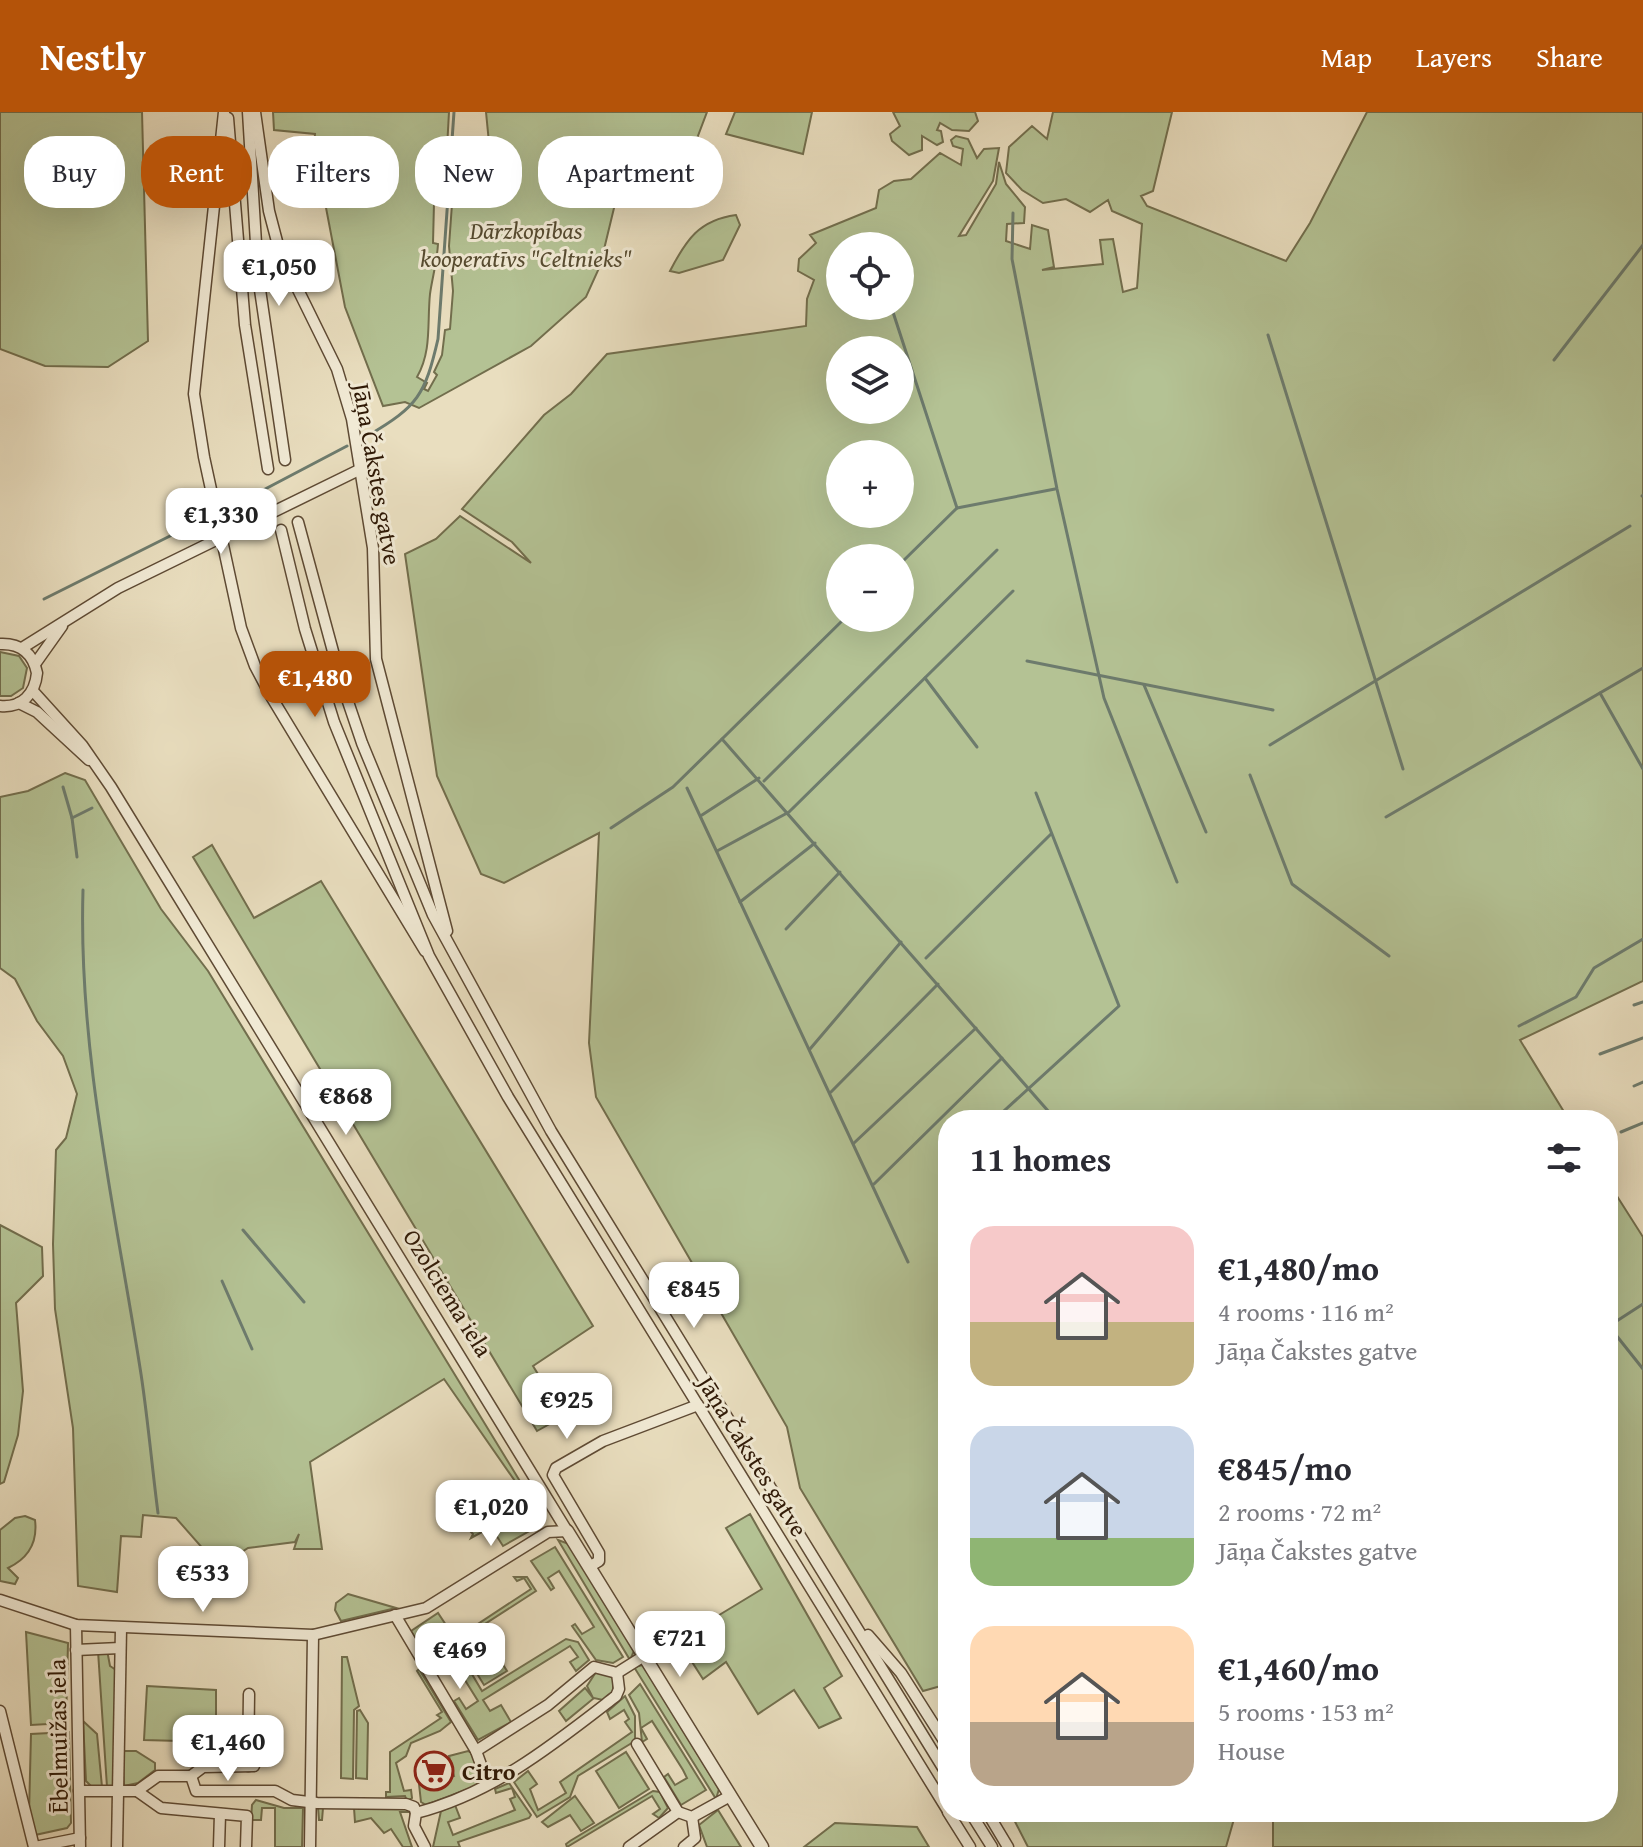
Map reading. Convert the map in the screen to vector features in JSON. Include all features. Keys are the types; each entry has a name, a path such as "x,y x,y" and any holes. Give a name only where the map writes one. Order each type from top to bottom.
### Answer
{"street":[{"name":"Jāņa Čakstes gatve","path":"226,112 197,345 196,415 241,628 255,666 418,944 429,956"},
{"path":"226,112 245,325 268,469"},
{"path":"248,112 258,276 285,460"},
{"name":"Jāņa Čakstes gatve","path":"255,112 269,211 280,253 296,293 337,369 364,467 373,548 376,659 450,945"},
{"path":"0,706 19,703 33,691 35,664 62,626 118,588 364,467"},
{"name":"Jāņa Čakstes gatve","path":"298,522 341,681 362,743 403,849 450,945 551,1131 854,1618 938,1759"},
{"name":"Jāņa Čakstes gatve","path":"281,530 305,629 334,722 429,956 508,1097 938,1796"},
{"path":"22,648 51,628 62,626"},
{"path":"0,644 22,648 35,664"},
{"name":"Ozolciema iela","path":"33,691 94,763 762,1847"},
{"name":"Ozolciema iela","path":"19,703 37,712 94,763"},
{"path":"589,1567 599,1561 599,1553 553,1475 556,1468 603,1441 698,1405"},
{"path":"0,1600 76,1625 313,1635 426,1608 548,1532 567,1531"},
{"path":"395,1615 476,1751 488,1784"},
{"path":"854,1618 901,1673 938,1731"},
{"name":"Ēbelmuižas iela","path":"76,1625 80,1842"},
{"path":"117,1847 121,1628"},
{"path":"310,1847 313,1635"},
{"path":"76,1650 120,1648"},
{"path":"476,1751 548,1705 594,1667 617,1673 644,1656"},
{"path":"416,1813 509,1776 616,1696 619,1689 617,1673"},
{"path":"137,1791 158,1776 191,1776 203,1767 251,1766 249,1694"},
{"path":"0,1711 34,1847 80,1842"},
{"path":"637,1744 678,1812 692,1817 730,1796"},
{"path":"191,1776 196,1791 195,1809"},
{"path":"79,1791 137,1791 161,1808 247,1816 246,1847"},
{"path":"196,1791 275,1791 292,1800 311,1802 406,1804 414,1807 414,1826 425,1847"},
{"path":"629,1847 678,1812"},
{"path":"219,1847 220,1814"},
{"path":"684,1847 697,1843 692,1817"},
{"name":"Jāņa Čakstes gatve","path":"954,1822 970,1847"},
{"path":"976,1822 992,1847"},
{"path":"993,1822 1008,1847"}],"green space":[{"path":"0,112 142,112 141,208 145,208 148,341 108,367 45,366 0,349"},
{"name":"Dārzkopības kooperatīvs \"Celtnieks\"","path":"273,112 449,112 448,136 415,136 415,208 434,208 433,243 438,244 430,294 427,347 417,377 427,383 424,389 428,391 437,375 434,372 442,355 445,330 450,329 453,291 449,246 452,208 522,208 522,136 488,136 486,112 707,112 698,136 538,136 538,208 614,208 600,266 586,297 531,346 419,408 405,402 383,406 345,307 326,208 399,208 399,136 315,136 274,130"},
{"path":"735,112 812,112 803,154 726,134"},
{"path":"893,112 975,112 978,121 969,131 952,130 940,123 937,130 941,131 943,142 937,145 922,136 922,150 909,155 892,141 890,134 900,126"},
{"path":"1053,112 1172,112 1153,191 1141,196 1147,206 1286,261 1310,223 1367,112 1643,112 1643,981 1520,1040 1563,1110 938,1110 938,1687 923,1691 800,1488 787,1427 596,1097 589,1043 599,833 504,883 481,874 437,776 405,554 436,539 460,516 531,563 512,542 462,509 544,415 571,394 607,354 806,326 807,299 814,280 798,271 799,259 816,243 810,235 876,208 879,190 894,181 911,179 940,153 961,165 963,149 953,146 951,140 956,136 968,139 977,158 984,149 999,148 993,181 959,236 966,235 996,184 999,162 1006,184 1025,207 1024,223 1007,224 1006,241 1030,249 1032,225 1048,230 1054,267 1042,270 1103,264 1100,240 1113,239 1123,292 1137,288 1142,224 1112,211 1108,200 1090,212 1066,199 1043,203 1022,190 1006,173 1009,147 1032,126 1047,139"},
{"path":"736,215 740,225 723,260 679,273 670,271 695,233 712,222"},
{"path":"0,652 19,656 27,668 23,688 11,696 0,696"},
{"path":"65,773 85,780 161,909 208,971 529,1496 526,1498 542,1524 503,1546 491,1527 471,1538 473,1534 470,1531 526,1497 444,1379 310,1462 322,1549 294,1549 299,1534 295,1542 248,1548 219,1567 176,1518 143,1515 141,1537 121,1536 117,1592 78,1586 73,1428 55,1309 53,1244 56,1150 66,1138 77,1094 63,1056 37,1021 15,979 0,968 0,797 28,791"},
{"path":"212,845 254,918 321,881 593,1326 533,1366 564,1416 537,1431 193,857"},
{"path":"1618,1198 1643,1237 1643,1847 1273,1847 1273,1822 1618,1822"},
{"path":"0,1225 42,1247 43,1276 16,1303 23,1391 18,1435 4,1482 0,1484"},
{"path":"750,1514 842,1676 824,1688 841,1718 819,1728 794,1690 758,1714 726,1662 703,1679 678,1640 762,1589 726,1528"},
{"path":"25,1516 35,1520 33,1543 21,1560 8,1568 18,1578 15,1584 0,1581 0,1530 15,1518"},
{"path":"558,1540 569,1544 634,1651 630,1660"},
{"path":"555,1547 623,1657 613,1663 596,1660 572,1626 575,1624 582,1634 594,1627 559,1571 548,1578 554,1588 551,1590 531,1561"},
{"path":"514,1577 527,1577 536,1591 454,1644 482,1691 566,1639 578,1642 589,1660 576,1671 570,1662 578,1657 570,1646 483,1700 490,1711 501,1705 511,1722 478,1740 454,1701 459,1698 466,1709 478,1701 443,1645 432,1652 438,1662 433,1666 411,1631 438,1613 446,1625 439,1630 446,1641 455,1639 531,1589 524,1578 517,1581"},
{"path":"348,1594 396,1608 341,1621 335,1610 336,1603"},
{"path":"482,1631 507,1671 484,1685 468,1659 484,1650 476,1635"},
{"path":"26,1632 68,1643 66,1723 31,1725"},
{"path":"107,1650 110,1666 116,1670 114,1786 107,1787 98,1651"},
{"path":"342,1657 347,1657 359,1706 354,1710 353,1779 341,1778"},
{"path":"643,1665 719,1789 716,1799 634,1667"},
{"path":"419,1669 451,1722 440,1731 411,1743 406,1756 396,1763 404,1791 411,1790 412,1798 407,1801 405,1796 386,1797 386,1792 390,1792 390,1752 441,1718 437,1715 442,1712 417,1671"},
{"path":"596,1672 609,1674 613,1679 613,1692 603,1700 594,1698 566,1721 559,1711 585,1688 593,1698 587,1686"},
{"path":"640,1684 706,1790 681,1805 664,1777 668,1774 675,1785 687,1778 652,1721 641,1728 647,1739 642,1742 639,1713 629,1695"},
{"path":"147,1686 216,1690 216,1742 144,1740"},
{"path":"625,1696 635,1716 635,1741 578,1776 570,1797 537,1817 514,1782 528,1771 537,1784 530,1789 538,1810 566,1793 560,1782 632,1732 625,1722 629,1719 624,1710 610,1719 607,1712"},
{"path":"360,1710 368,1723 367,1779 356,1778 357,1711"},
{"path":"83,1721 97,1734 102,1787 91,1786 86,1781"},
{"path":"69,1732 71,1823 67,1828 35,1835 29,1814 31,1734"},
{"path":"122,1751 136,1751 155,1763 155,1770 138,1783 124,1786"},
{"path":"468,1751 473,1754 481,1776 476,1786 426,1805 421,1802 419,1784 454,1776 449,1756"},
{"path":"626,1752 649,1789 619,1808 596,1771"},
{"path":"509,1783 531,1815 529,1818 458,1842 460,1847 433,1847 441,1811 455,1805 460,1818 448,1822 453,1835 515,1810 510,1799 515,1797 512,1788 496,1793 495,1789"},
{"path":"653,1791 660,1792 668,1808 659,1818 653,1814 660,1809 652,1796 567,1847 570,1841"},
{"path":"575,1796 594,1823 581,1831 570,1815 548,1827 542,1822"},
{"path":"256,1800 284,1808 303,1808 302,1847 275,1847 275,1808 262,1808 261,1820 251,1820 252,1805"},
{"path":"318,1807 407,1808 412,1812 400,1812 412,1847 403,1847 391,1829 384,1833 371,1818 355,1822 354,1808 323,1808 322,1820 319,1820"},
{"path":"718,1810 741,1847 707,1847 699,1825"},
{"path":"1015,1822 1233,1822 1226,1847 1028,1847"},
{"path":"835,1823 917,1827 929,1847 804,1847"}],"waterway":[{"path":"369,435 409,407 429,374 438,339 454,112"},
{"path":"1013,213 1012,259 1057,489 1104,698 1177,882"},
{"path":"1554,360 1643,245"},
{"path":"896,320 957,508"},
{"path":"1268,335 1403,769"},
{"path":"227,509 347,446"},
{"path":"914,550 957,508 1055,489"},
{"path":"1270,745 1630,526"},
{"path":"44,599 188,527"},
{"path":"764,781 997,550"},
{"path":"717,851 789,812 1013,591"},
{"path":"722,739 831,632"},
{"path":"1027,661 1273,710"},
{"path":"1386,817 1643,668"},
{"path":"925,678 977,747"},
{"path":"1144,685 1206,832"},
{"path":"1600,693 1643,769"},
{"path":"611,828 673,787 722,739 1047,1110"},
{"path":"1250,775 1292,884 1389,956"},
{"path":"702,815 759,778"},
{"path":"63,787 72,818"},
{"path":"687,788 908,1262"},
{"path":"1005,1110 1119,1006 1036,793"},
{"path":"77,857 72,818 92,808"},
{"path":"926,958 1051,834"},
{"path":"740,902 815,843"},
{"path":"786,929 840,872"},
{"path":"83,890 86,1012 93,1072 141,1374 158,1513"},
{"path":"1519,1026 1576,997 1594,968 1643,939"},
{"path":"810,1049 901,942"},
{"path":"831,1092 938,984"},
{"path":"1634,1005 1643,1002"},
{"path":"854,1143 976,1028"},
{"path":"1600,1054 1643,1038"},
{"path":"949,1110 1002,1058"},
{"path":"1634,1086 1643,1082"},
{"path":"874,1184 938,1121"},
{"path":"1621,1132 1643,1123"},
{"path":"243,1230 304,1302"},
{"path":"222,1281 252,1349"},
{"path":"1618,1320 1643,1304"},
{"path":"1618,1338 1643,1369"}],"place":[{"name":"Citro","path":"434,1771"}]}
